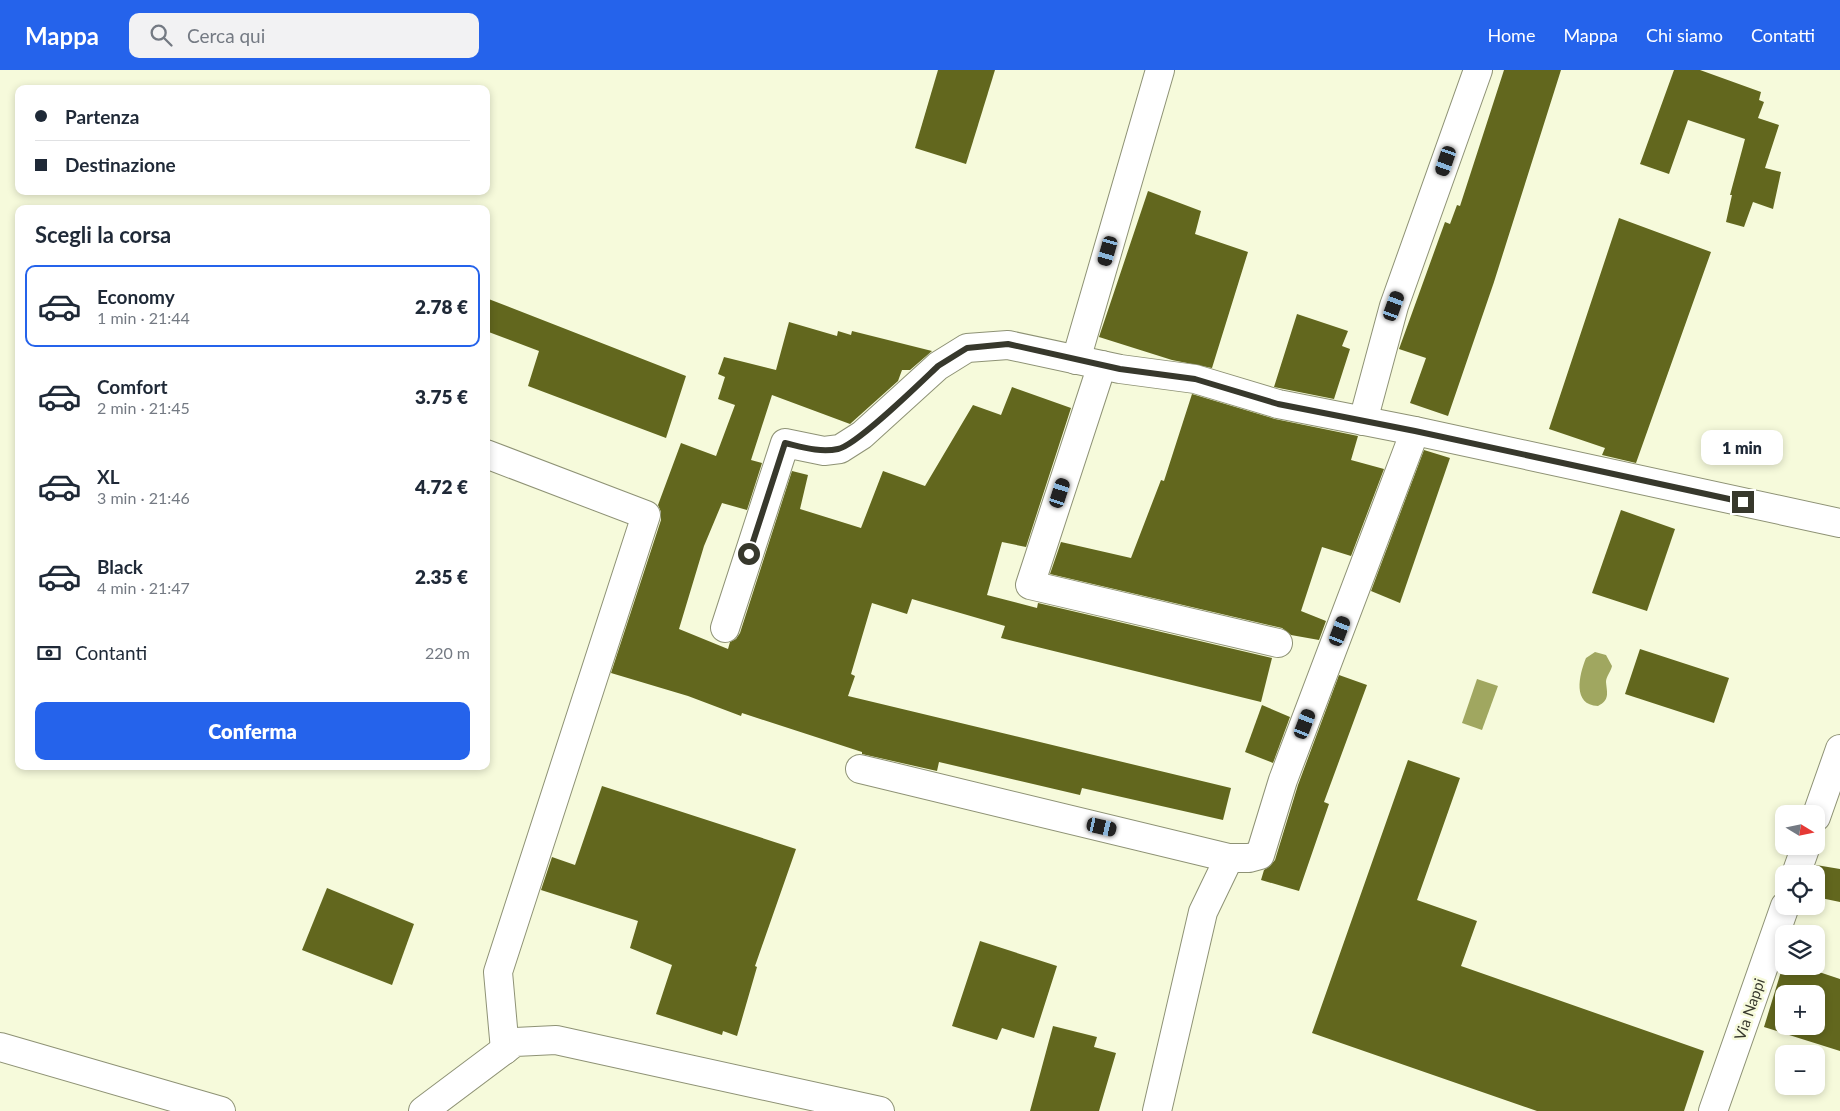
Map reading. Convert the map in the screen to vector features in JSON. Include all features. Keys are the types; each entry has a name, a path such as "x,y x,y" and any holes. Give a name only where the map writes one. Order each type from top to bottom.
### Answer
{"street":[{"path":"1160,70 1089,362 1030,585 1278,643"},
{"path":"1363,421 1394,306 1478,70"},
{"path":"725,628 785,443 824,451 840,449 862,435 938,366 967,348 1008,344 1089,362 1195,379 1278,404 1415,431 1840,523"},
{"path":"860,770 1229,858 1248,858 1260,855 1283,780 1415,431"},
{"path":"490,456 646,515 498,972 505,1050"},
{"path":"1820,805 1840,749"},
{"path":"1157,1111 1203,912 1229,858"},
{"name":"Via Nappi","path":"1714,1111 1782,915"},
{"path":"424,1111 515,1042 556,1040 880,1111"},
{"path":"0,1047 220,1111"}],"shaded area":[{"path":"1595,652 1606,655 1612,666 1606,680 1606,699 1598,706 1584,700 1580,688 1581,673 1586,658"},
{"path":"1477,679 1498,686 1482,730 1462,723"}],"building":[{"path":"938,70 995,70 966,164 915,148"},
{"path":"1504,70 1561,70 1494,282 1448,416 1410,403 1426,358 1399,349 1445,222 1450,224 1457,205 1460,206"},
{"path":"1674,70 1700,70 1761,92 1759,100 1764,102 1758,118 1779,125 1765,168 1781,172 1773,209 1753,202 1744,227 1726,222 1732,195 1730,195 1745,139 1688,120 1669,174 1640,164"},
{"path":"1148,191 1201,211 1195,234 1248,252 1212,368 1172,360 1099,337"},
{"path":"1619,218 1711,252 1636,463 1602,455 1605,448 1549,429"},
{"path":"490,300 686,376 666,438 528,386 539,351 490,333"},
{"path":"1297,314 1348,331 1342,346 1350,349 1334,399 1274,387"},
{"path":"789,322 837,336 838,331 851,335 852,331 932,351 910,370 902,370 898,381 850,424 772,395 751,460 762,463 747,510 722,503 704,546 679,629 728,649 730,642 736,639 740,633 792,471 808,475 800,509 861,528 883,471 925,486 973,405 1001,415 1012,387 1071,408 1026,547 1002,542 987,595 1037,608 1038,603 1272,658 1261,702 1001,638 1005,626 912,599 907,614 872,603 851,674 855,676 848,696 1231,788 1223,820 1082,788 1080,795 939,762 937,771 862,754 862,752 742,713 741,716 688,696 611,673 661,520 661,512 658,505 681,443 716,456 735,405 718,399 725,377 718,374 724,357 776,370"},
{"path":"1192,394 1275,419 1358,436 1351,460 1384,469 1351,556 1322,547 1301,611 1326,621 1319,640 1291,635 1282,628 1050,574 1061,542 1131,558 1161,480 1164,481"},
{"path":"1424,450 1450,458 1400,603 1371,591"},
{"path":"1621,510 1675,529 1647,611 1592,593"},
{"path":"1640,649 1729,678 1714,723 1625,694"},
{"path":"1339,675 1367,685 1324,802 1329,804 1299,891 1261,880 1264,870 1275,860 1298,785"},
{"path":"1262,705 1290,717 1273,763 1245,752"},
{"path":"1408,760 1460,778 1417,900 1477,921 1461,966 1704,1051 1684,1111 1537,1111 1312,1033"},
{"path":"602,786 796,849 755,966 757,967 737,1036 723,1031 722,1035 656,1014 672,965 630,948 638,921 541,890 552,857 575,865"},
{"path":"1825,866 1840,869 1840,902 1825,899"},
{"path":"327,888 414,924 392,985 302,950"},
{"path":"980,941 1057,966 1034,1038 1002,1028 997,1040 952,1026"},
{"path":"1825,974 1840,979 1840,1051 1789,1035 1825,1035 1825,985 1777,985 1780,975"},
{"path":"1775,991 1775,1030 1764,1027"},
{"path":"1053,1026 1097,1037 1094,1047 1116,1053 1099,1111 1030,1111"}],"route":[{"path":"749,554 785,443 824,451 840,449 862,435 938,366 967,348 1008,344 1120,369 1195,379 1278,404 1415,431 1743,502"}]}
